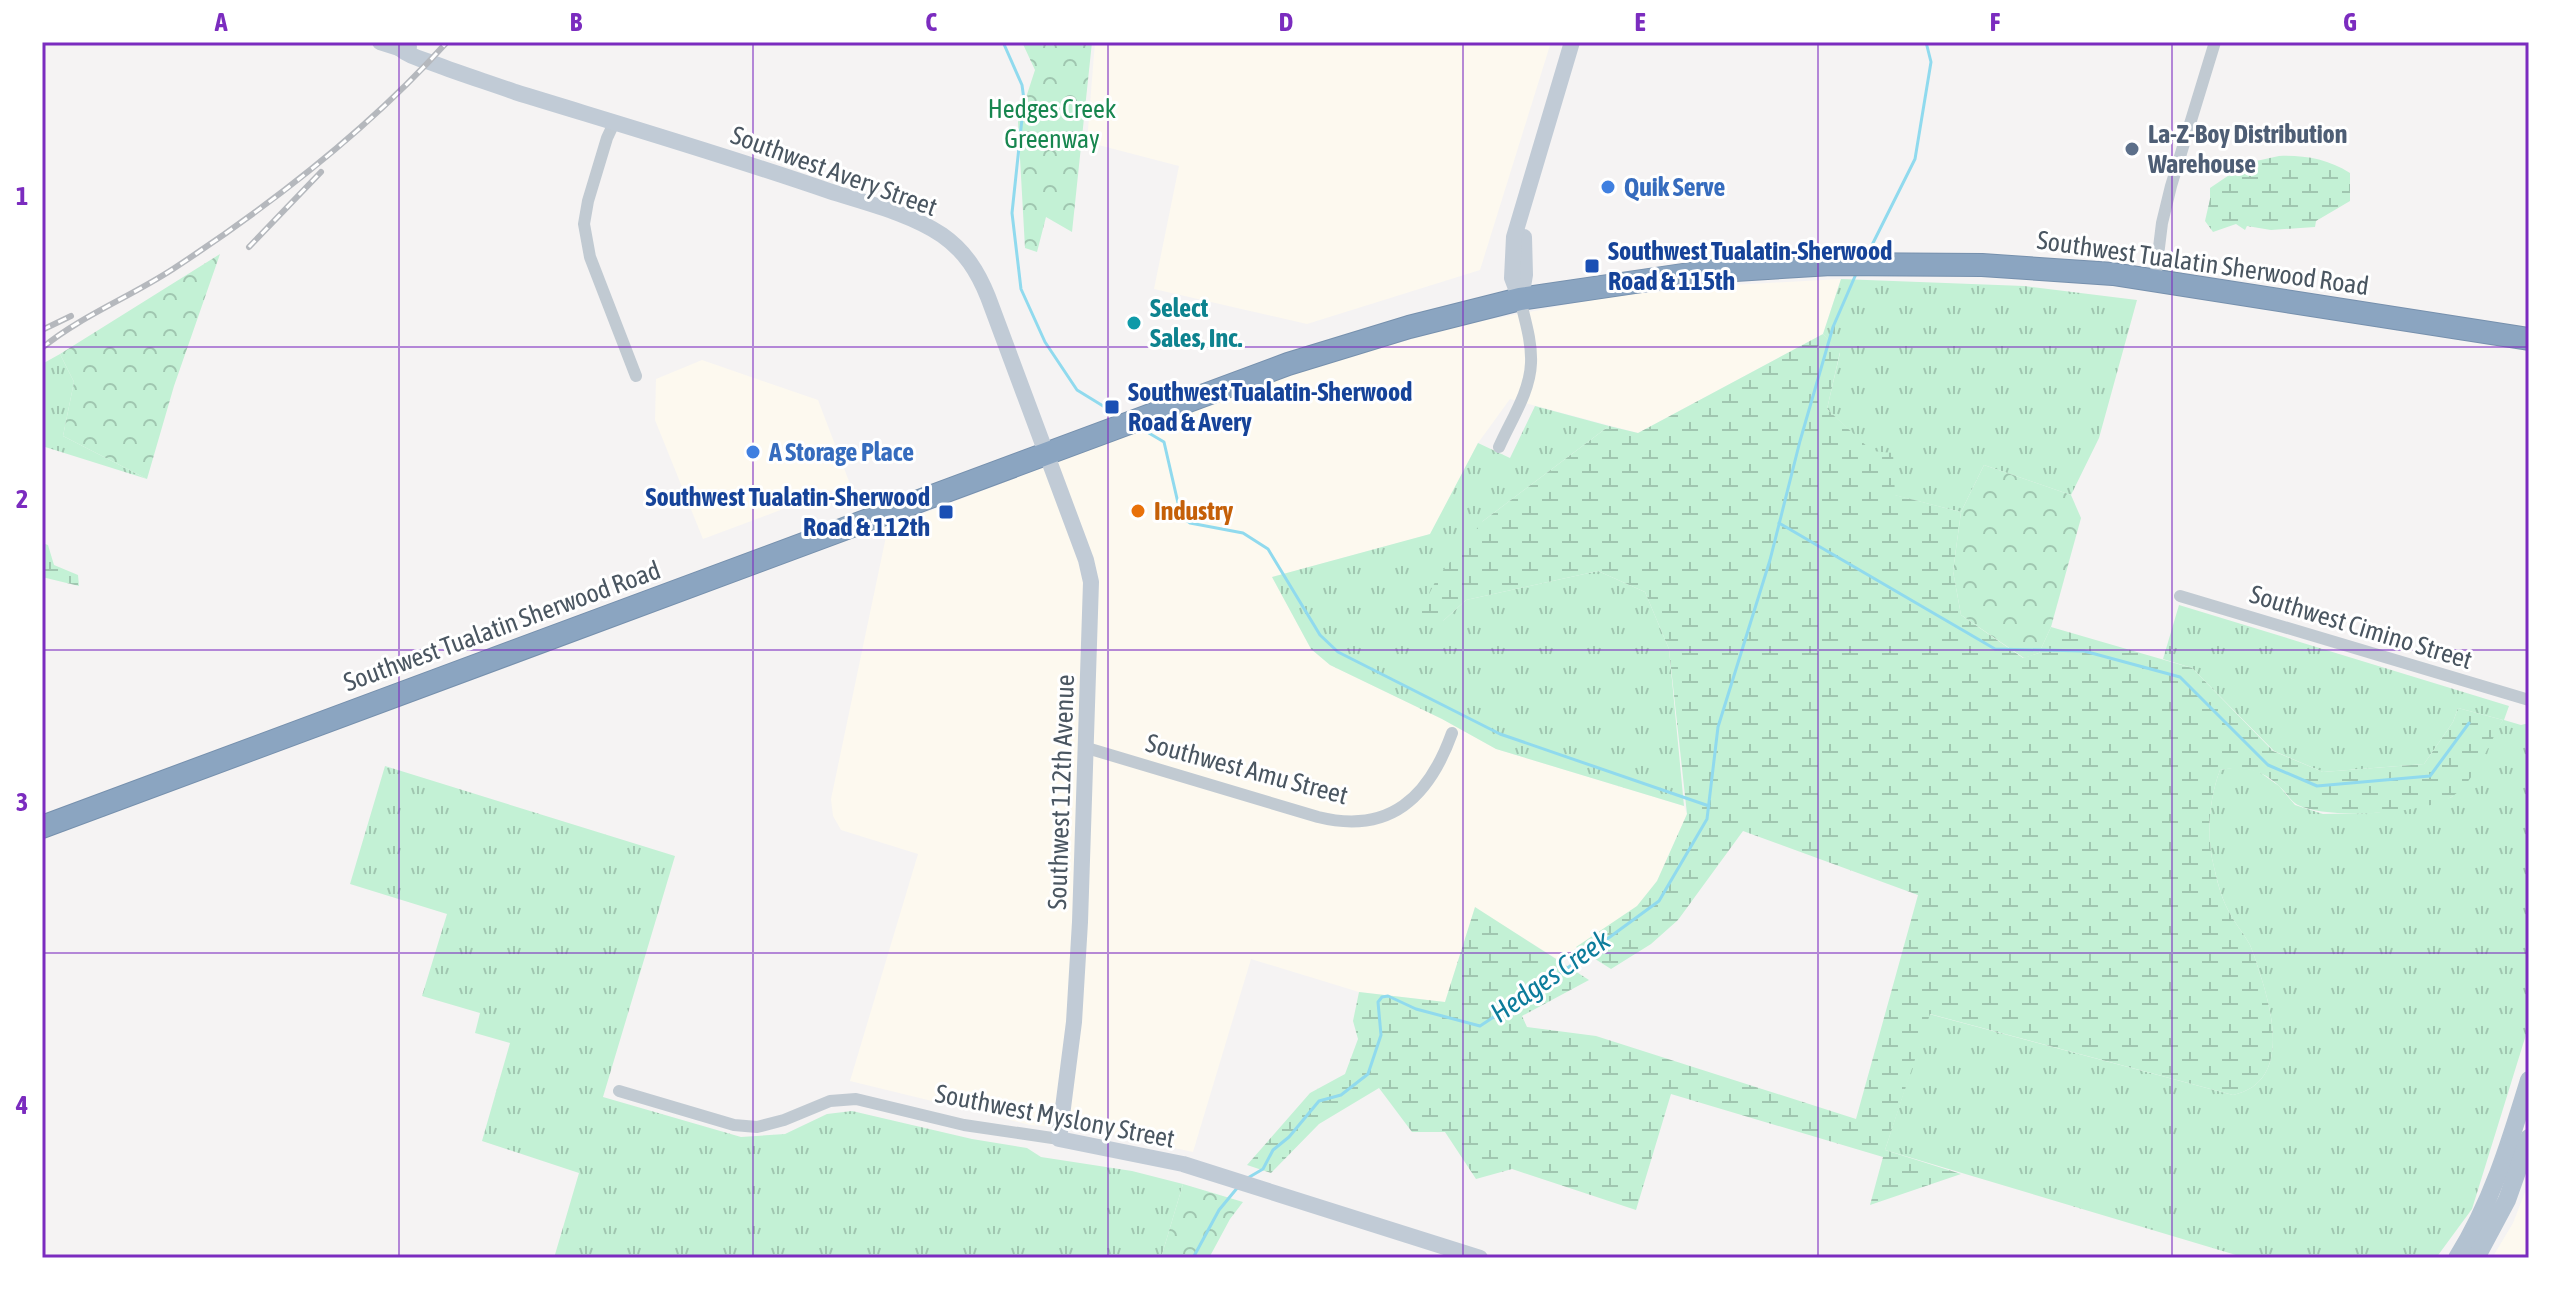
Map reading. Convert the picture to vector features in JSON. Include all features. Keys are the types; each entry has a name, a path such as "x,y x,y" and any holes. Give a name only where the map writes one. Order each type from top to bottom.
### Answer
{"highway":[{"name":"Southwest Tualatin Sherwood Road","path":"42,827 1339,347 1520,299 1703,272 1831,264 1982,265 2067,269 2155,280 2529,339"}],"main road":[{"path":"2457,1258 2496,1182 2529,1080"},
{"path":"2476,1258 2507,1200 2529,1138"}],"street":[{"name":"Southwest Avery Street","path":"380,42 427,53 476,77 771,170 928,227 953,244 969,261 983,285 1046,454"},
{"path":"1499,447 1523,396 1530,373 1530,348 1520,299 1512,278 1512,248 1572,42"},
{"path":"2155,280 2171,186 2215,42"},
{"path":"614,123 588,201 584,224 590,257 636,376"},
{"name":"Southwest 112th Avenue","path":"1046,454 1086,560 1091,582 1087,748 1074,1022 1059,1139"},
{"name":"Southwest Cimino Street","path":"2180,596 2529,700"},
{"name":"Southwest Amu Street","path":"1087,748 1331,821 1361,821 1395,811 1417,795 1435,775 1452,733"},
{"name":"Southwest Myslony Street","path":"619,1091 734,1125 757,1127 784,1120 830,1101 856,1099 964,1125 1059,1139 1183,1164 1480,1258"}],"shaded area":[{"path":"1095,42 1551,42 1480,270 1307,324 1154,289 1179,166 1087,142"},
{"path":"1841,279 1823,334 1638,433 1510,399 1478,443 1431,534 1272,577 1311,649 1330,665 1496,749 1684,806 1687,814 1657,881 1637,906 1559,960 1475,908 1445,1002 1359,992 1251,959 1193,1152 1087,1129 1030,1125 850,1081 918,854 841,830 833,816 831,799 888,527 1248,389 1346,357 1467,324 1612,296"},
{"name":"A Storage Place","path":"702,360 818,400 850,484 703,539 655,420 656,379"},
{"path":"2529,1182 2529,1258 2492,1258 2513,1223"}],"green space":[{"name":"Hedges Creek Greenway","path":"1022,42 1092,42 1072,232 1046,217 1037,252 1025,248 1018,122 1035,70"},
{"path":"2279,156 2316,159 2350,173 2350,201 2316,221 2315,227 2271,230 2247,226 2245,230 2236,224 2213,232 2205,221 2210,188 2247,163"},
{"path":"220,254 174,386 147,479 63,436 74,382 60,354"},
{"path":"1841,279 2024,286 2137,300 2099,438 2071,495 1984,465 1961,512 1894,495 1872,452 1827,409 1840,353 1823,334"},
{"path":"1823,334 1840,352 1827,409 1872,451 1893,453 1895,495 1961,512 1953,571 1961,615 2023,658 2039,653 2051,627 2192,668 2273,751 2323,772 2424,764 2453,722 2458,708 2503,720 2469,781 2453,796 2440,802 2400,811 2353,813 2312,810 2298,805 2268,777 2253,770 2220,770 2210,818 2212,855 2225,903 2250,945 2273,1030 2270,1064 2262,1077 2251,1088 2233,1095 1930,1014 1885,1150 1961,1174 1870,1205 1883,1157 1671,1094 1636,1210 1512,1169 1476,1179 1445,1132 1412,1132 1379,1088 1319,1124 1271,1173 1247,1165 1310,1093 1345,1074 1358,1039 1353,1021 1359,992 1445,1002 1475,907 1589,980 1522,1016 1527,1027 1596,1036 1856,1119 1918,895 1743,831 1678,920 1651,944 1611,969 1576,947 1637,906 1657,881 1687,814 1669,649 1645,592 1598,571 1466,600 1443,621 1414,625 1437,578 1483,521 1609,426 1638,433"},
{"path":"60,354 74,382 63,436 147,479 42,446 42,364"},
{"path":"1535,406 1609,426 1483,521 1443,621 1466,600 1598,571 1645,592 1669,649 1684,806 1496,749 1330,665 1311,649 1272,577 1430,534 1478,443 1510,458"},
{"path":"1984,465 2071,495 2081,518 2051,627 2039,653 2024,658 1961,615 1953,571 1961,512"},
{"path":"42,543 48,545 54,565 78,575 79,586 42,577"},
{"path":"2179,605 2509,706 2504,720 2521,725 2529,723 2529,1025 2472,1209 2436,1258 2246,1258 1885,1150 1929,1014 2233,1095 2251,1088 2270,1064 2273,1030 2250,945 2225,903 2212,855 2210,818 2220,770 2238,767 2258,771 2279,786 2295,805 2323,814 2374,813 2428,805 2452,797 2503,720 2458,708 2453,722 2424,764 2323,772 2274,751 2192,668 2163,659"},
{"path":"385,766 675,856 603,1097 741,1137 785,1134 827,1114 852,1111 972,1139 1027,1148 1041,1157 1132,1171 1183,1184 1161,1258 554,1258 579,1173 482,1141 510,1043 475,1033 480,1013 422,996 447,914 350,884"},
{"path":"1183,1184 1243,1202 1209,1258 1161,1258"}],"waterway":[{"name":"Hedges Creek","path":"1003,42 1022,85 1024,100 1012,213 1021,289 1045,342 1077,390 1121,417"},
{"name":"Hedges Creek","path":"1867,255 1915,159 1931,62 1926,42"},
{"name":"Hedges Creek","path":"1246,1179 1263,1169 1273,1150 1289,1137 1319,1101 1341,1095 1368,1074 1381,1035 1378,1002 1382,997 1388,996 1416,1009 1480,1026 1562,972 1659,901 1707,819 1718,727 1770,560 1833,327 1856,274"},
{"name":"Hedges Creek","path":"1142,429 1164,442 1181,516 1190,523 1243,533 1268,549 1320,635 1338,652 1500,734 1709,806"},
{"path":"1779,523 1995,649 2084,651 2180,677 2268,765 2317,786 2430,776 2469,723"},
{"name":"Hedges Creek","path":"1193,1258 1219,1210 1238,1187"}],"railway":[{"path":"42,348 73,326 173,269 282,192 352,135 447,42"},
{"path":"249,247 321,172"},
{"path":"42,330 71,316"}],"place":[{"name":"La-Z-Boy Distribution Warehouse","path":"2132,149"},
{"name":"Quik Serve","path":"1608,187"},
{"name":"Southwest Tualatin-Sherwood Road & 115th","path":"1592,266"},
{"name":"Select Sales, Inc.","path":"1134,323"},
{"name":"Southwest Tualatin-Sherwood Road & Avery","path":"1112,407"},
{"name":"A Storage Place","path":"753,452"},
{"name":"Industry","path":"1138,511"},
{"name":"Southwest Tualatin-Sherwood Road & 112th","path":"946,512"}]}
